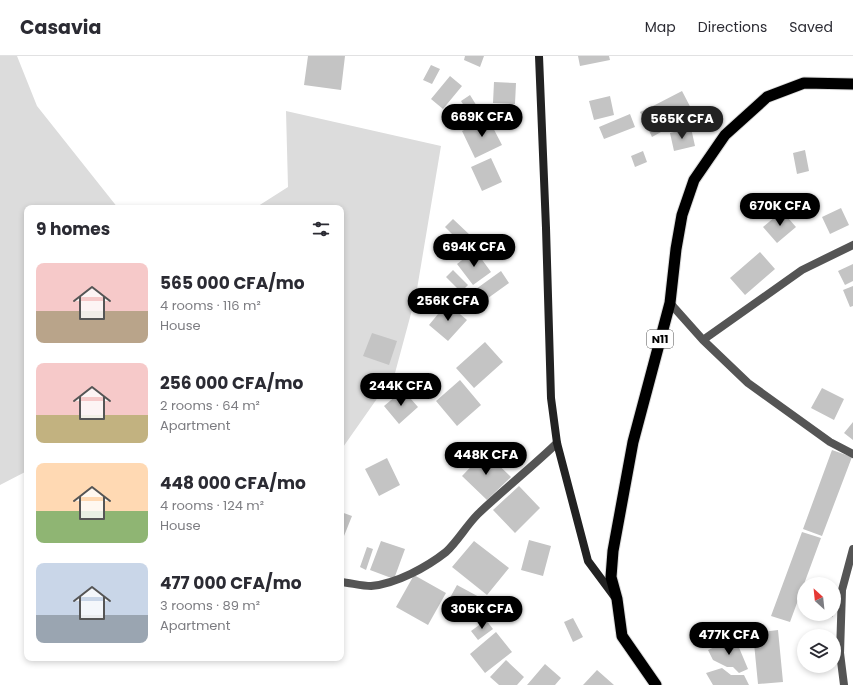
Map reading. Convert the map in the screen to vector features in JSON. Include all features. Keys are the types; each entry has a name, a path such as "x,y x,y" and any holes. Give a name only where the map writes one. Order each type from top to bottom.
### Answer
{"highway":[{"name":"N11","path":"656,685 622,636 617,599 611,577 613,551 633,442 670,303 676,249 682,215 694,180 725,135 767,97 804,83 853,84"}],"main road":[{"path":"539,56 551,398 558,443 588,561 617,599"}],"street":[{"path":"703,340 802,270 853,245"},
{"path":"670,303 703,340 748,383 830,442 853,454"},
{"path":"344,582 371,586 391,582 418,571 446,551 476,516 558,443"},
{"path":"844,685 840,653 842,590 853,549"}],"shaded area":[{"path":"0,56 17,56 37,106 116,205 24,205 24,473 0,485"},
{"path":"286,111 441,146 416,295 395,373 344,446 344,205 260,205 288,187"}],"building":[{"path":"308,56 345,56 341,90 304,85"},
{"path":"465,56 484,56 480,67 464,60"},
{"path":"578,56 609,56 610,60 580,66"},
{"path":"431,65 440,69 432,84 423,80"},
{"path":"450,76 462,86 443,109 431,99"},
{"path":"494,82 516,83 515,104 493,103"},
{"path":"682,91 694,114 665,129 653,106"},
{"path":"470,95 483,116 474,122 461,101"},
{"path":"610,96 614,115 594,120 589,101"},
{"path":"649,108 661,132 652,137 640,112"},
{"path":"630,114 635,127 604,139 599,127"},
{"path":"488,118 502,145 475,158 462,131"},
{"path":"691,128 695,146 674,151 670,133"},
{"path":"805,150 809,171 797,174 793,153"},
{"path":"643,151 647,162 635,167 631,156"},
{"path":"491,158 502,182 482,191 471,167"},
{"path":"841,208 849,225 830,234 822,217"},
{"path":"782,211 796,227 777,243 763,227"},
{"path":"453,219 471,236 463,245 445,227"},
{"path":"475,250 491,272 473,285 457,264"},
{"path":"760,252 775,269 745,295 730,278"},
{"path":"853,264 853,281 845,285 838,271"},
{"path":"453,270 468,285 461,292 446,277"},
{"path":"501,271 509,283 477,306 469,294"},
{"path":"853,286 853,306 850,307 843,290"},
{"path":"447,303 467,320 448,341 429,325"},
{"path":"372,333 397,341 389,365 363,356"},
{"path":"485,342 503,362 474,388 456,368"},
{"path":"460,380 481,405 457,426 436,401"},
{"path":"822,388 844,399 834,420 811,408"},
{"path":"403,390 418,407 399,424 384,406"},
{"path":"853,422 853,440 844,433"},
{"path":"832,450 852,457 822,536 803,529"},
{"path":"485,452 511,477 487,500 462,476"},
{"path":"387,458 400,485 379,496 365,469"},
{"path":"519,486 540,508 515,533 493,510"},
{"path":"344,513 352,516 344,536"},
{"path":"802,532 821,538 807,577 797,577 797,603 790,622 771,616"},
{"path":"529,540 551,546 543,576 521,570"},
{"path":"381,541 405,549 394,579 370,570"},
{"path":"474,541 509,568 487,595 452,567"},
{"path":"367,547 373,549 366,570 360,567"},
{"path":"414,575 446,593 428,625 396,607"},
{"path":"457,585 481,598 470,617 446,605"},
{"path":"573,618 583,637 573,642 564,622"},
{"path":"486,620 493,629 478,640 471,631"},
{"path":"778,630 783,682 758,684 753,633"},
{"path":"496,632 512,652 485,673 470,654"},
{"path":"735,638 748,669 739,673 733,667 727,667 713,660 708,650"},
{"path":"506,660 524,677 517,685 499,685 490,677"},
{"path":"545,664 561,678 555,685 527,685"},
{"path":"722,668 731,675 744,675 749,685 713,685 706,673"},
{"path":"597,670 614,685 583,685"}]}
